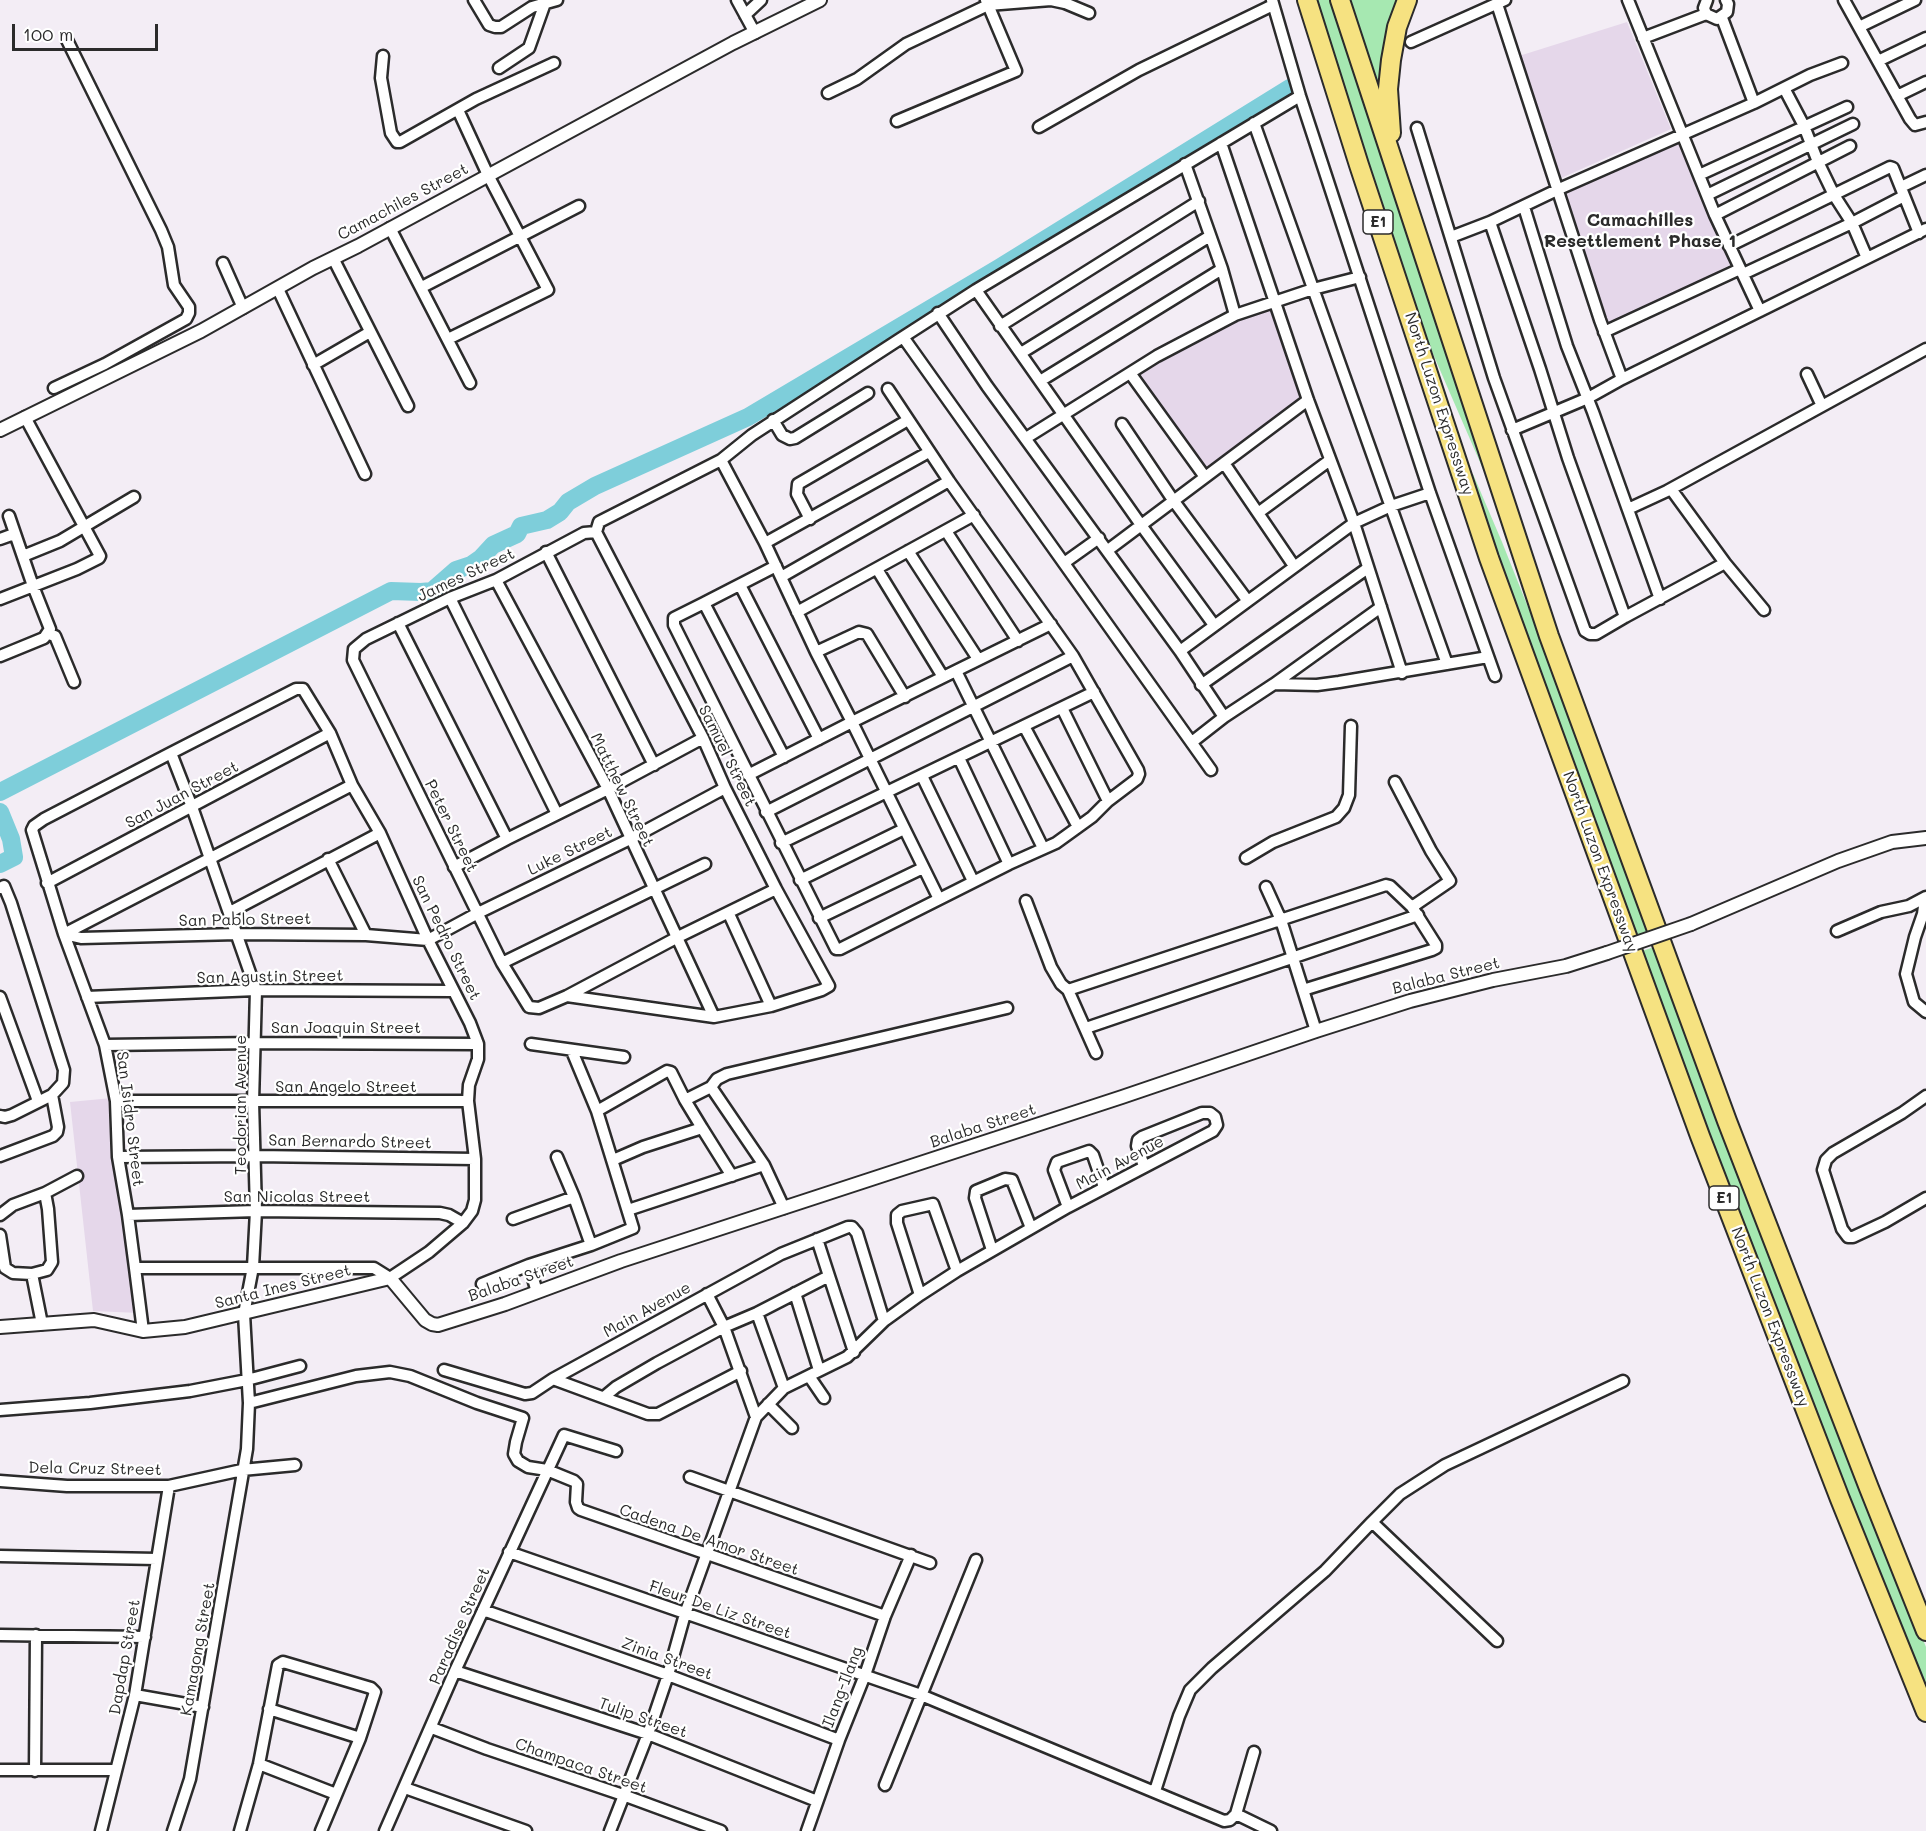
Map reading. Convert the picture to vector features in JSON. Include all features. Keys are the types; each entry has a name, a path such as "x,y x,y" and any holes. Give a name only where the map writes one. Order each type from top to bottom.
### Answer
{"highway":[{"name":"North Luzon Expressway","path":"1307,0 1489,558 1700,1136 1926,1712"},
{"name":"North Luzon Expressway","path":"1340,0 1549,636 1591,753 1797,1303 1926,1630"},
{"name":"E1","path":"1398,180 1389,118 1388,89 1394,37 1407,0"}],"street":[{"path":"474,0 489,24 495,27 501,27 521,13 557,0"},
{"path":"737,0 755,33"},
{"path":"745,15 761,0"},
{"name":"Camachiles Street","path":"0,430 201,331 488,175 820,0"},
{"path":"828,93 857,79 906,44 987,2 1051,0 1089,13"},
{"path":"1628,0 1715,215 1760,311"},
{"path":"1707,0 1704,8 1706,14 1713,19 1722,18"},
{"path":"1722,18 1728,8 1726,0"},
{"path":"1844,0 1915,125 1926,122"},
{"path":"1859,27 1915,0"},
{"path":"897,121 1016,71 987,2"},
{"path":"1411,42 1501,2 1558,189 1604,332 1622,379"},
{"path":"499,68 530,48 545,3"},
{"path":"1039,127 1139,70 1273,3 1300,96 1431,493 1495,676"},
{"path":"1643,38 1706,14"},
{"path":"1722,18 1754,103"},
{"path":"1878,61 1926,38"},
{"path":"54,388 105,364 186,319 189,313 189,307 174,285 168,247 161,230 67,40"},
{"path":"383,56 381,78 391,133 397,142 554,63"},
{"path":"1451,237 1524,207 1558,189 1842,63"},
{"path":"1897,96 1926,81"},
{"path":"1784,88 1804,126 1834,195 1852,223 1867,258"},
{"path":"599,535 599,522 722,460 738,445 773,420 938,313 1300,96"},
{"path":"1699,175 1847,107"},
{"path":"448,339 548,290 488,175 458,110"},
{"path":"1254,123 1446,664"},
{"path":"1707,195 1853,124"},
{"path":"1417,128 1512,430 1585,631 1596,634 1725,563"},
{"path":"1221,143 1308,400 1354,523 1402,673"},
{"path":"1715,215 1850,146"},
{"path":"1185,165 1222,269 1235,315"},
{"path":"1512,430 1588,398 1622,379 1923,231 1893,168 1886,168 1729,246"},
{"path":"1604,332 1852,223 1926,175"},
{"path":"1000,326 1199,201"},
{"path":"422,287 579,206"},
{"path":"1524,207 1567,346 1660,599"},
{"path":"1490,222 1540,369 1552,413 1625,617"},
{"path":"390,228 470,383"},
{"path":"1021,353 1210,236"},
{"path":"333,258 408,406"},
{"path":"223,263 243,308"},
{"path":"1040,381 1222,269"},
{"path":"1026,438 1193,335 1235,315 1313,289 1360,277"},
{"path":"278,289 365,474"},
{"path":"976,290 1214,625"},
{"path":"938,313 987,386 1180,651 1224,717"},
{"path":"313,365 370,332"},
{"path":"903,337 1211,770"},
{"path":"1628,509 1671,489 1926,349"},
{"path":"1130,373 1204,477"},
{"path":"1807,374 1822,406"},
{"path":"888,389 949,481 1073,656 1139,774 1137,779 1108,801 1092,817 1056,843 1009,864 840,950 832,944 674,625 674,618 740,585 778,572 949,481"},
{"path":"773,420 782,435 790,439 795,438 868,393"},
{"path":"1108,550 1308,400"},
{"path":"0,599 99,558 100,554 26,417"},
{"path":"810,519 797,494 798,484 908,420"},
{"path":"1122,424 1173,500 1247,600"},
{"path":"765,543 929,452"},
{"path":"722,460 939,899"},
{"path":"1258,513 1330,460"},
{"path":"1224,463 1294,566"},
{"path":"1671,489 1725,563 1764,610"},
{"path":"1180,651 1354,523 1390,506 1431,493"},
{"path":"23,556 60,541 134,497"},
{"path":"797,612 974,515"},
{"path":"9,516 49,632 55,636 74,682"},
{"path":"946,531 1018,641"},
{"name":"James Street","path":"353,660 354,649 360,642 450,598 496,580 584,533 599,535"},
{"path":"0,539 14,534"},
{"name":"Samuel Street","path":"599,535 703,738 725,788 776,889 829,986 771,1006"},
{"path":"1064,563 1099,538"},
{"path":"908,551 978,659"},
{"path":"546,552 654,765"},
{"path":"1201,685 1368,568"},
{"path":"877,569 943,677"},
{"name":"Matthew Street","path":"496,580 608,789 714,1017"},
{"path":"740,585 819,739"},
{"path":"450,598 557,814"},
{"path":"704,603 784,757"},
{"path":"1192,742 1381,607"},
{"path":"398,623 507,839"},
{"path":"748,776 1051,624"},
{"path":"0,656 44,638 49,632"},
{"path":"816,652 860,632 867,634 905,697"},
{"path":"766,812 1073,656"},
{"path":"1274,684 1317,685 1402,673 1488,657"},
{"name":"Peter Street","path":"353,660 502,963 526,1004 529,1007 539,1008 567,996"},
{"path":"956,671 1043,848"},
{"name":"San Pedro Street","path":"171,753 296,689 303,689 330,733 352,785 380,833 478,1044"},
{"path":"782,843 1094,692"},
{"path":"1062,708 1108,801"},
{"path":"1024,726 1078,827"},
{"path":"1246,858 1273,842 1336,817 1344,808 1349,795 1351,726"},
{"name":"San Juan Street","path":"47,883 330,733"},
{"path":"454,867 703,738"},
{"name":"Teodorian Avenue","path":"171,753 230,912 256,990 253,1102 256,1211 253,1267 244,1314 249,1403 247,1449 243,1470"},
{"name":"San Isidro Street","path":"143,1331 118,1157 116,1101 105,1045 64,934 32,830 44,819 171,753"},
{"path":"959,758 1009,864"},
{"path":"922,776 973,882"},
{"path":"1086,1028 1292,958 1415,911 1450,882 1395,782"},
{"path":"64,934 352,785"},
{"name":"Luke Street","path":"428,940 630,839 725,788"},
{"path":"800,880 904,829"},
{"path":"230,912 380,833"},
{"name":"Balaba Street","path":"390,1278 416,1312 432,1324 448,1322 621,1261 1410,1001 1493,980 1566,966 1607,953 1691,924 1838,861 1892,843 1926,838"},
{"path":"328,859 366,934"},
{"path":"502,963 705,864"},
{"path":"819,918 923,868"},
{"path":"1068,990 1386,885 1390,886 1415,911 1436,945 1436,948 1303,990"},
{"path":"0,888 4,886 11,903 63,1066 63,1083 52,1095 12,1115 0,1116"},
{"path":"1266,887 1281,920 1316,1031"},
{"path":"567,996 776,889"},
{"path":"1837,931 1881,912 1908,906 1925,898"},
{"path":"1925,898 1923,914 1906,974 1914,1002 1926,1012"},
{"path":"1026,901 1052,967 1061,984 1068,990 1096,1053"},
{"path":"567,996 714,1017 771,1006 729,914"},
{"name":"San Pablo Street","path":"64,934 72,938 89,938 237,934 366,934 428,940"},
{"name":"San Agustin Street","path":"87,997 256,990 453,991"},
{"path":"0,997 38,1101"},
{"path":"685,1100 711,1087 717,1079 727,1074 1006,1008"},
{"path":"463,1223 472,1211 475,1200 475,1158 468,1101 469,1085 478,1059 478,1044"},
{"name":"San Joaquin Street","path":"105,1045 478,1044"},
{"path":"531,1044 624,1057"},
{"path":"482,1284 529,1264 631,1230 633,1226 597,1111 572,1051"},
{"path":"597,1111 667,1071 670,1072 732,1176"},
{"path":"711,1087 764,1165 784,1208"},
{"path":"0,1156 53,1136 57,1132 52,1095"},
{"path":"1926,1096 1902,1113 1833,1153 1826,1160 1822,1170 1842,1229 1848,1237 1853,1237 1885,1222 1926,1198"},
{"name":"San Angelo Street","path":"116,1101 468,1101"},
{"name":"Main Avenue","path":"610,1831 648,1734 685,1614 756,1417 784,1388 836,1364 854,1352 884,1321 957,1271 1104,1187 1214,1131 1216,1122 1212,1113 1202,1113 1138,1140 1137,1146 1144,1166"},
{"path":"613,1160 643,1147 702,1128"},
{"name":"Main Avenue","path":"1068,1207 1054,1170 1057,1162 1092,1152 1104,1187"},
{"name":"San Bernardo Street","path":"118,1157 475,1158"},
{"path":"557,1157 591,1245"},
{"path":"628,1210 764,1165"},
{"path":"0,1215 13,1205 45,1193 77,1176"},
{"path":"992,1250 975,1198 976,1191 1005,1179 1012,1180 1031,1228"},
{"path":"0,1235 5,1268 13,1273 32,1274 47,1270 52,1262 45,1193"},
{"path":"513,1219 574,1197"},
{"path":"920,1295 896,1218 902,1211 930,1203 935,1208 957,1271"},
{"name":"San Nicolas Street","path":"128,1215 256,1211 440,1213 463,1223"},
{"name":"Santa Ines Street","path":"0,1327 94,1320 143,1331 185,1328 390,1278 429,1252 463,1223"},
{"name":"Main Avenue","path":"444,1370 525,1394 532,1393 553,1379 782,1254 848,1227 855,1230 884,1321"},
{"path":"818,1239 854,1352"},
{"path":"529,1264 537,1292"},
{"path":"135,1268 374,1268 390,1278"},
{"path":"32,1274 42,1324"},
{"path":"604,1396 657,1363 724,1327 758,1313 829,1276"},
{"path":"795,1293 819,1370"},
{"path":"707,1294 724,1327 756,1417"},
{"path":"758,1313 784,1388"},
{"path":"0,1410 90,1403 190,1391 247,1380 300,1366"},
{"path":"553,1379 648,1414 658,1414 741,1371"},
{"path":"249,1403 356,1376 400,1373 477,1403 524,1418 518,1431 514,1454 518,1461 528,1467 547,1470"},
{"path":"809,1377 824,1398"},
{"path":"1155,1791 1179,1716 1190,1690 1212,1668 1325,1571 1400,1494 1445,1466 1623,1381"},
{"path":"768,1404 792,1428"},
{"name":"Paradise Street","path":"385,1831 455,1671 564,1435 616,1451"},
{"name":"Dela Cruz Street","path":"0,1481 67,1486 169,1486 243,1470 295,1465"},
{"name":"Kamagong Street","path":"173,1831 190,1779 231,1551 243,1470"},
{"name":"Cadena De Amor Street","path":"547,1470 577,1484 576,1502 581,1510 885,1616"},
{"path":"690,1477 930,1563"},
{"name":"Dapdap Street","path":"100,1831 135,1695 169,1486"},
{"path":"1372,1522 1497,1641"},
{"name":"Fleur De Liz Street","path":"509,1552 921,1695 1224,1821 1230,1820 1236,1814"},
{"name":"Ilang-Ilang","path":"807,1831 885,1616 911,1555"},
{"path":"0,1556 158,1559"},
{"path":"885,1785 976,1560"},
{"name":"Zinia Street","path":"483,1610 668,1675 839,1740"},
{"path":"0,1635 145,1636"},
{"path":"35,1771 36,1635"},
{"path":"240,1831 259,1764 278,1665 283,1662 374,1690 375,1697 360,1738 321,1831"},
{"name":"Tulip Street","path":"455,1671 648,1734 818,1801"},
{"path":"135,1695 203,1707"},
{"path":"269,1709 360,1738"},
{"name":"Champaca Street","path":"432,1728 721,1831"},
{"path":"1254,1752 1236,1814 1271,1831"},
{"path":"259,1764 336,1794"},
{"path":"0,1770 116,1770"},
{"path":"405,1788 526,1831"}],"shaded area":[{"path":"1627,22 1671,129 1559,179 1519,56"},
{"path":"1677,139 1730,265 1609,325 1563,189"},
{"path":"1279,309 1311,397 1205,473 1134,376 1203,333 1257,310"},
{"path":"112,1098 139,1313 93,1311 70,1102"}],"green space":[{"path":"1314,0 1331,0 1489,483 1430,347"},
{"path":"1349,0 1398,0 1388,27 1376,90"},
{"path":"1473,474 1573,720 1652,938 1633,945 1467,476"},
{"path":"1654,947 1855,1472 1926,1647 1926,1700 1636,953"}],"waterway":[{"path":"0,792 391,591 432,591 456,570 471,565 481,558 493,545 517,534 521,526 547,520 560,512 568,502 595,486 748,417 999,268 1290,88"},
{"path":"0,812 11,839 14,857 0,864"}],"district":[{"name":"Camachilles Resettlement Phase 1","path":"1640,230"}]}
